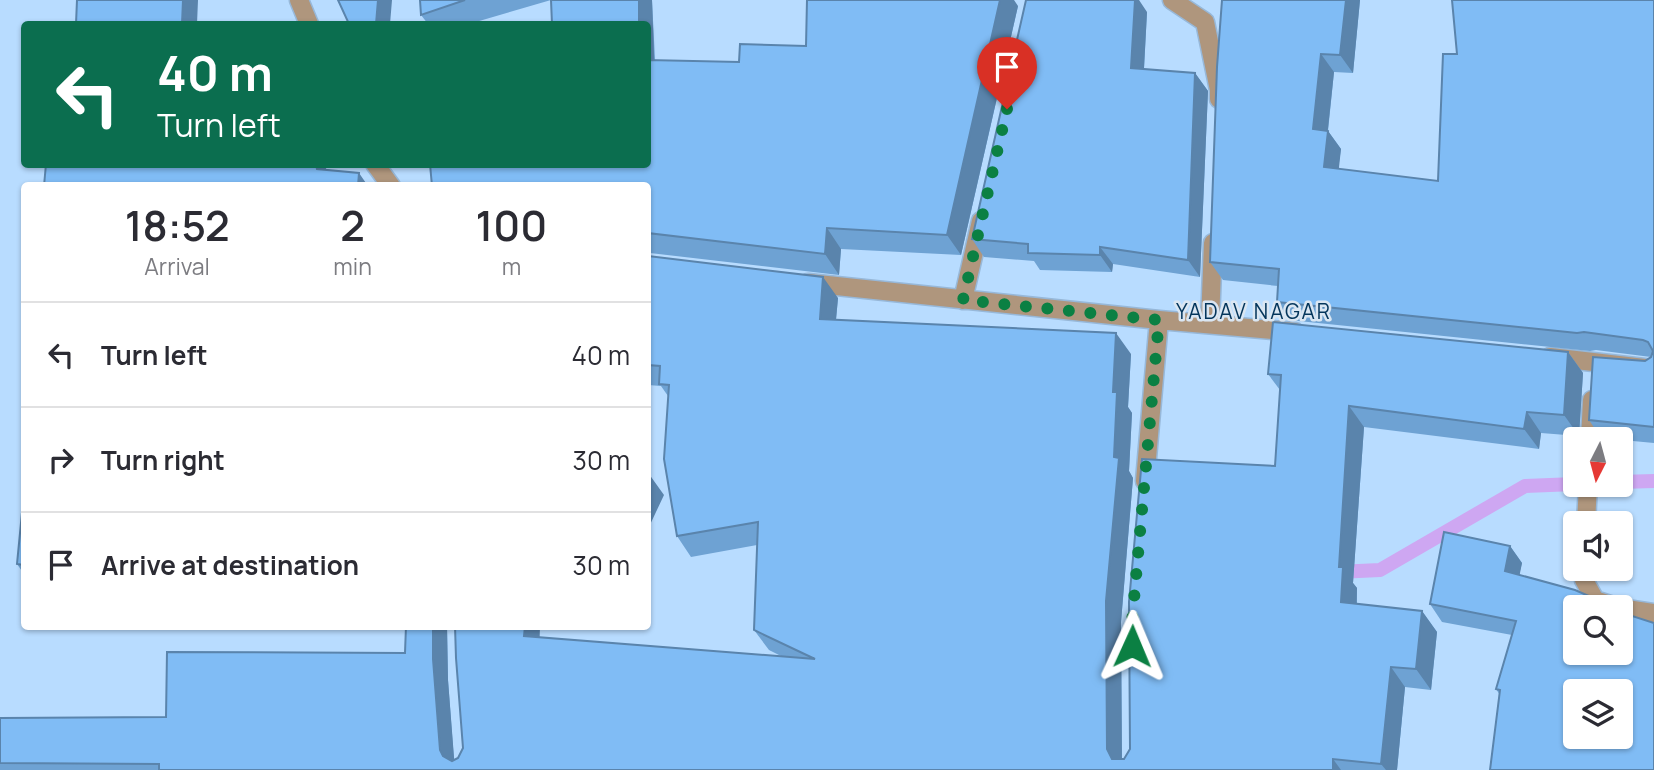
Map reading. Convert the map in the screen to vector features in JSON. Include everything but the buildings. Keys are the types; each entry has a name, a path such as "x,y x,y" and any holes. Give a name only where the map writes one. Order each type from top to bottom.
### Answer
{"street":[{"path":"299,0 308,21"},
{"path":"1172,0 1205,22 1219,90 1218,117"},
{"path":"963,300 985,204"},
{"path":"1210,323 1214,227"},
{"path":"796,282 1306,333"},
{"path":"1144,496 1159,320"},
{"path":"1526,355 1594,374 1654,369"},
{"path":"1591,427 1594,374"},
{"path":"1633,610 1654,613"}],"waterway":[{"path":"1633,482 1654,481"},
{"path":"1337,572 1380,570 1525,486 1563,484"}],"district":[{"name":"YADAV NAGAR","path":"1254,312"}],"route":[{"path":"1007,109 963,300 1159,320 1132,646"}]}
